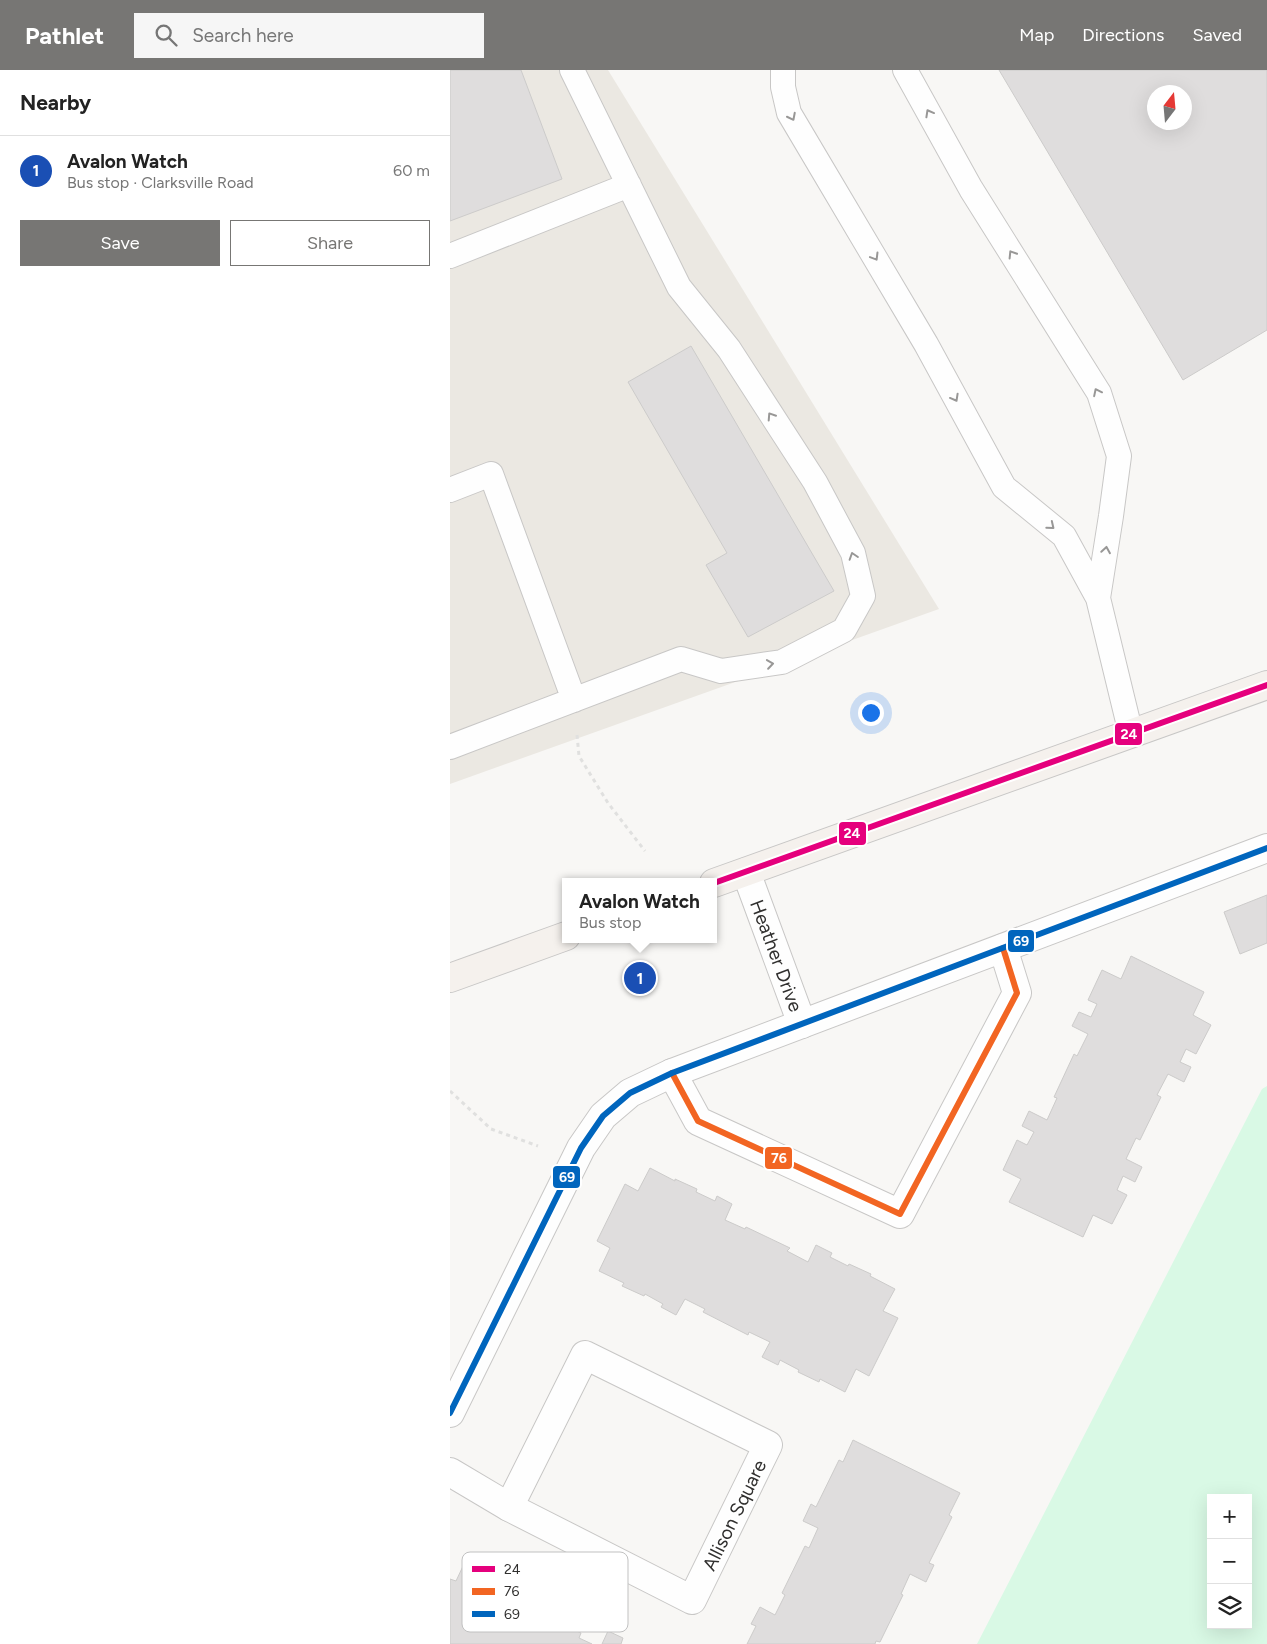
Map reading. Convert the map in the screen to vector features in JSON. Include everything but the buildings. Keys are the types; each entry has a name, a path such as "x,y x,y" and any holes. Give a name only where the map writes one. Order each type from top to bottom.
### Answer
{"street":[{"path":"717,882 1267,685"},
{"path":"802,1024 1267,848"},
{"name":"Heather Drive","path":"450,1414 581,1148 603,1116 630,1093 672,1073 802,1024 746,872"},
{"path":"450,978 562,937"},
{"path":"672,1073 698,1121 900,1214 1017,993 1003,948"},
{"name":"Allison Square","path":"509,1507 585,1355 768,1445 692,1600 628,1567"},
{"name":"Allison Square","path":"450,1472 509,1507 598,1552"}],"lane":[{"path":"450,747 681,658 721,671 782,662 844,630 863,596 853,553 815,482 729,349 679,287 572,70"},
{"path":"783,70 783,87 789,113 926,344 1004,487 1064,536 1098,598 1131,734"},
{"path":"905,70 972,189 1099,393 1118,456 1098,598"},
{"path":"450,256 629,185"},
{"path":"450,490 491,474 574,700"}],"path":[{"path":"574,700 579,756 608,803 645,851"},
{"path":"450,1091 491,1129 538,1146"}],"shaded area":[{"path":"450,70 608,70 939,609 450,784"}],"green space":[{"path":"1267,1086 1267,1644 977,1644 1262,1089"}],"transit line":[{"name":"24","path":"717,882 1267,685"},
{"name":"69","path":"450,1413 581,1148 603,1116 630,1093 672,1073 1267,848"},
{"name":"76","path":"672,1073 698,1121 900,1214 1017,993 1003,948"}],"place":[{"name":"Avalon Watch","path":"640,978"}]}
